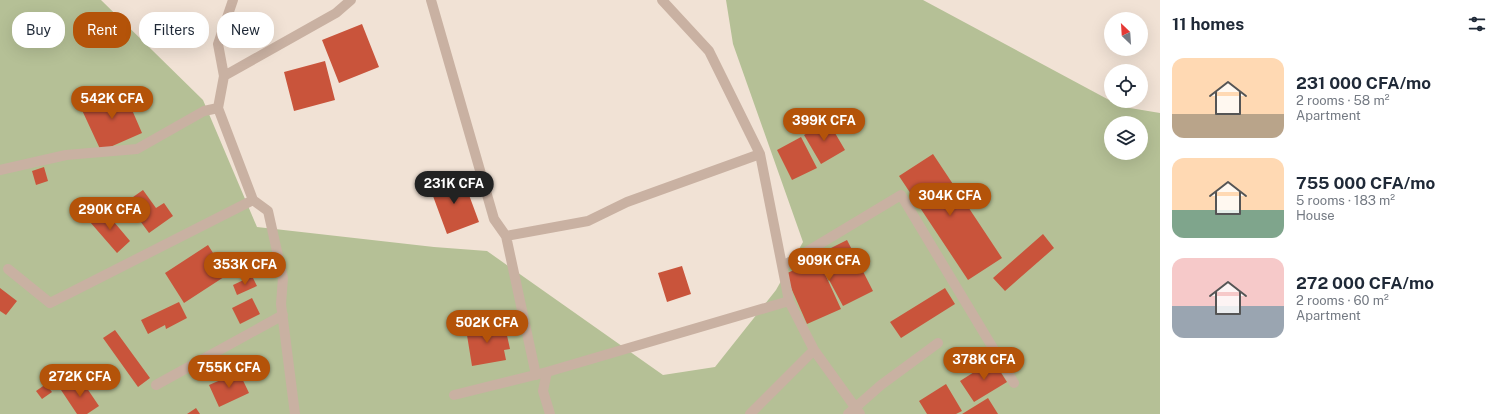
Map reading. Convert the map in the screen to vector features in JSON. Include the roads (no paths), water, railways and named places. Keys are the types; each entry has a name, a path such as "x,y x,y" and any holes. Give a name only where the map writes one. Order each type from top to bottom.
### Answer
{"street":[{"path":"234,0 218,44 224,76 218,108 254,200 268,211 283,278 283,315 295,414"},
{"path":"224,76 336,13 351,0"},
{"path":"431,0 494,219 506,236 536,375"},
{"path":"662,0 709,50 760,154 789,301 814,350 854,412 881,385 938,343"},
{"path":"0,170 66,155 137,149 204,111 218,108"},
{"path":"506,236 588,221 627,202 760,154"},
{"path":"783,266 901,195 1014,383"},
{"path":"8,269 50,303 254,200"},
{"path":"454,395 547,372 789,301"},
{"path":"156,385 283,315"},
{"path":"750,414 814,350"},
{"path":"547,372 543,391 550,414"}]}
